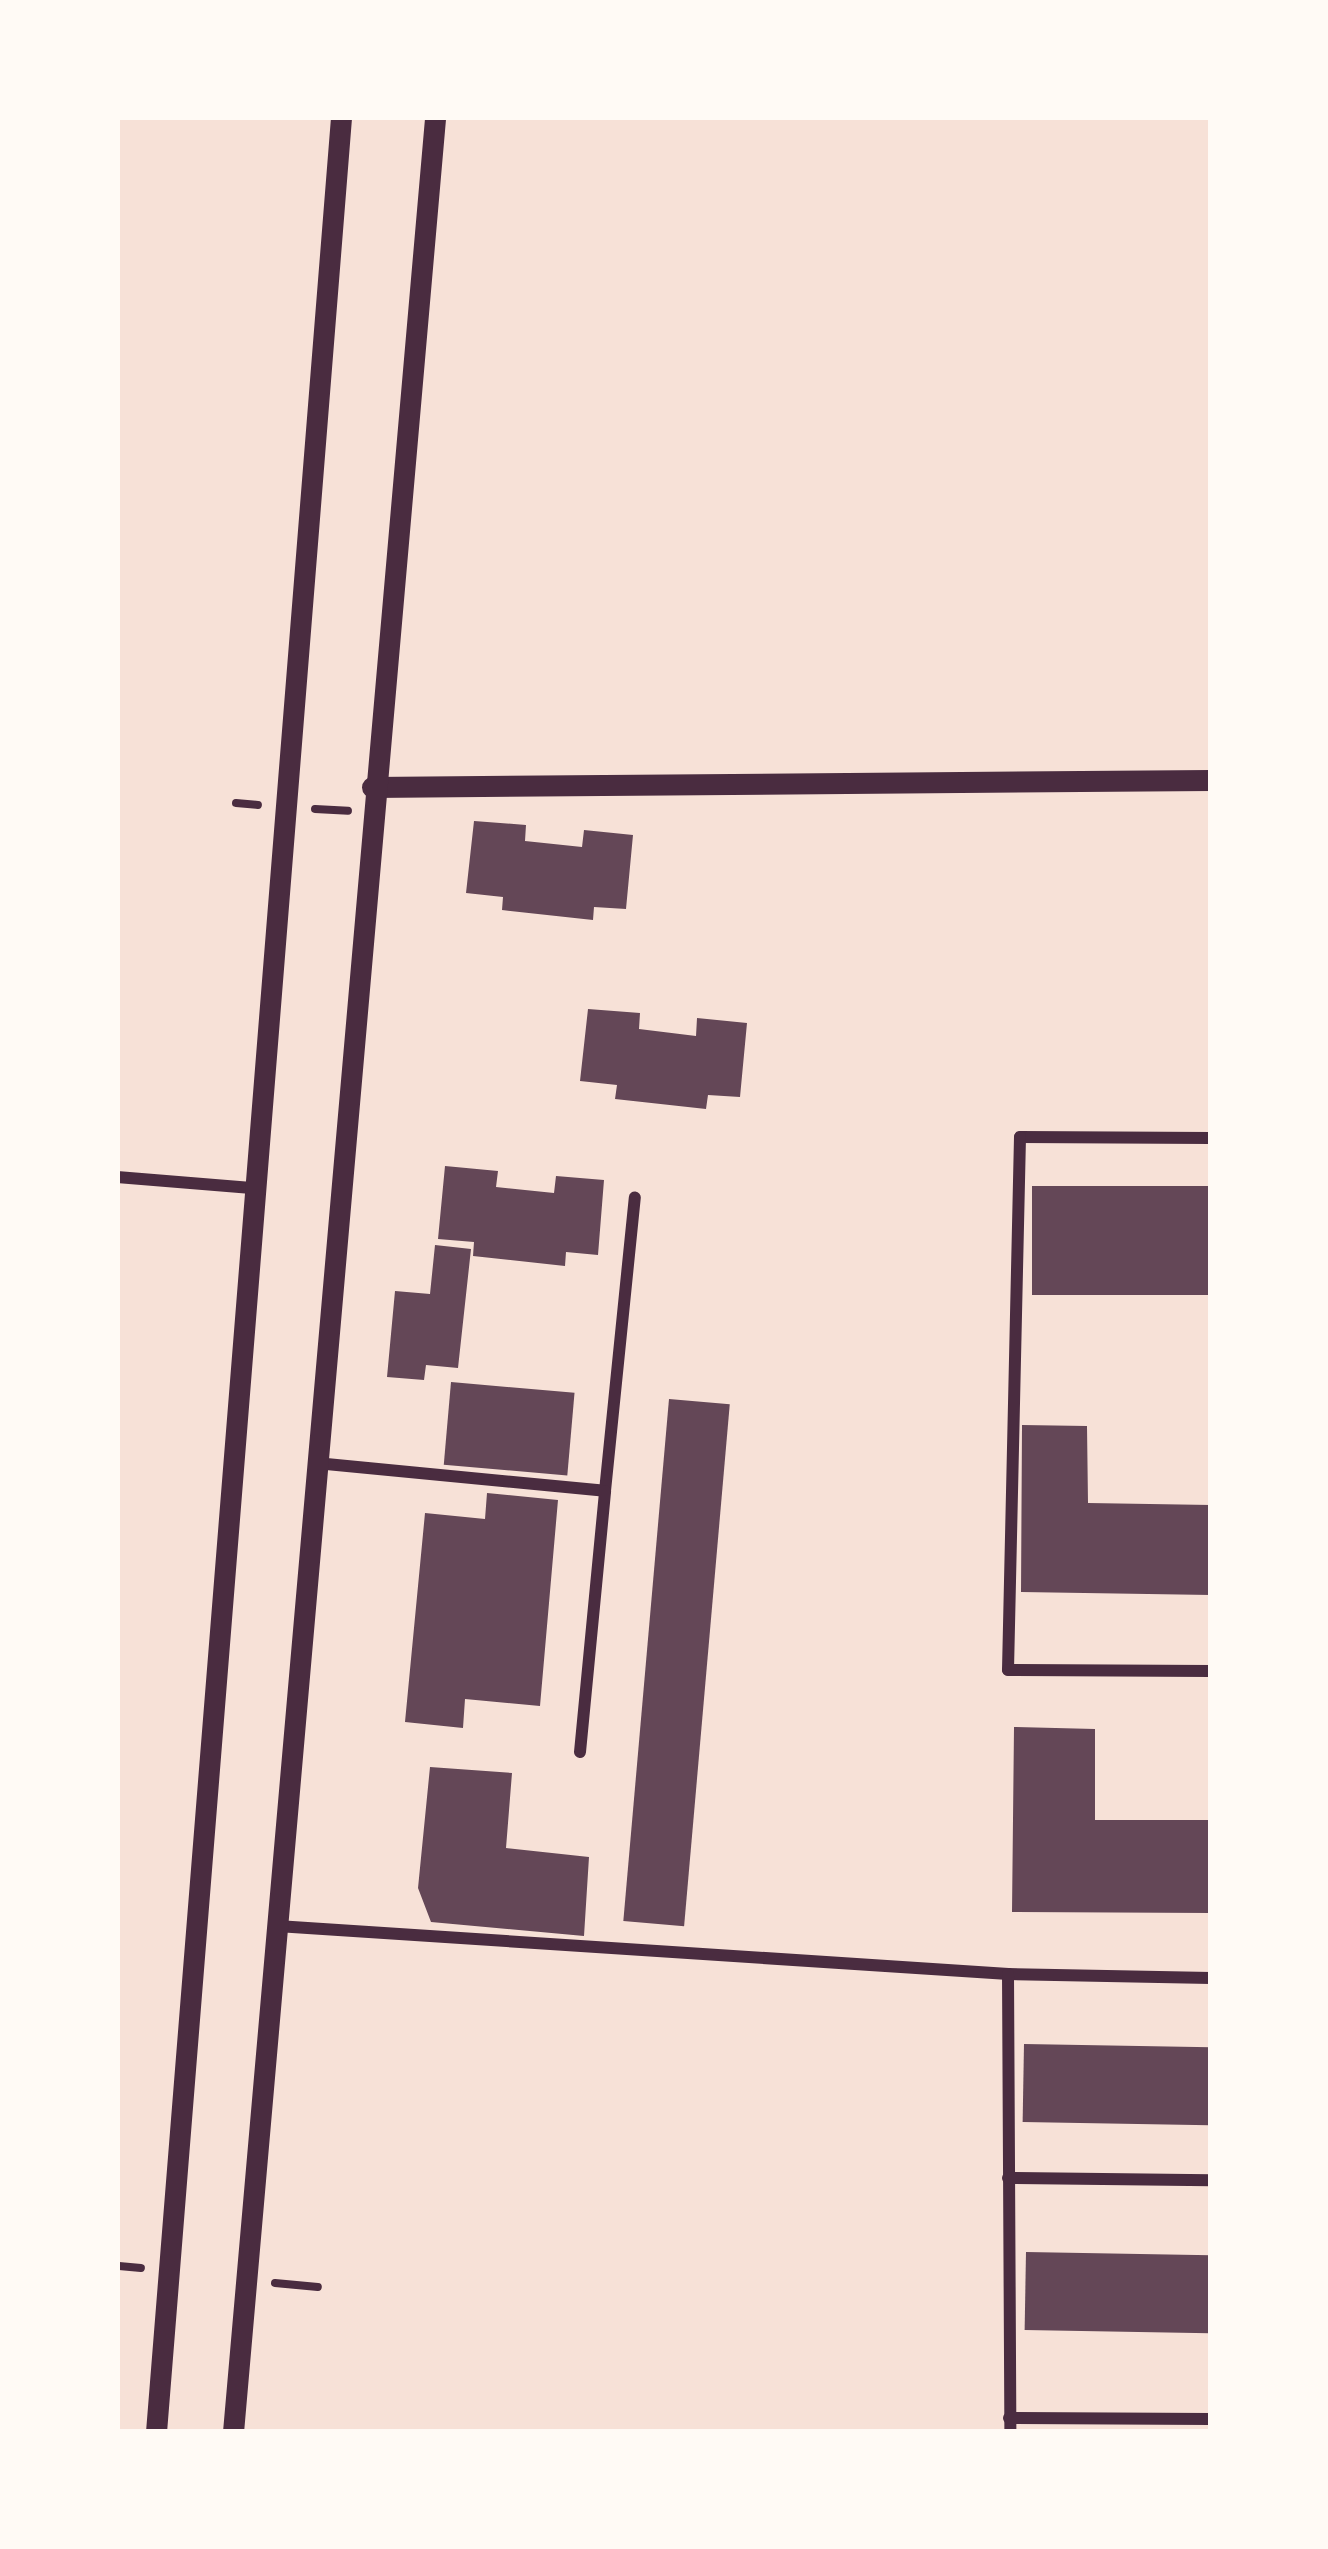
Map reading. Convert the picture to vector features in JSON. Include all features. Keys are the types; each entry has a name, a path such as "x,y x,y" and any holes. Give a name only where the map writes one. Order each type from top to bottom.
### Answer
{"street":[{"path":"156,2432 341,117"},
{"path":"233,2432 372,787 435,117"},
{"path":"372,787 1211,780"},
{"path":"1211,1138 1020,1138 1008,1670 1211,1671"},
{"path":"117,1177 252,1188"},
{"path":"580,1751 634,1198"},
{"path":"315,1463 605,1491"},
{"path":"275,1926 1008,1974 1211,1978"},
{"path":"1008,1974 1010,2425 1211,2419"},
{"path":"1009,2178 1211,2180"}],"building":[{"path":"474,821 526,825 525,841 582,847 584,830 633,835 626,909 594,907 593,920 502,910 503,897 466,893"},
{"path":"588,1009 640,1013 639,1029 696,1036 697,1018 747,1023 740,1097 708,1095 706,1109 615,1099 617,1085 580,1081"},
{"path":"445,1166 498,1171 496,1187 554,1193 556,1176 604,1180 598,1255 566,1252 565,1266 473,1256 474,1242 438,1239"},
{"path":"1032,1186 1211,1186 1211,1295 1032,1295"},
{"path":"435,1245 471,1249 458,1368 426,1365 424,1380 387,1377 395,1291 430,1294"},
{"path":"451,1382 575,1393 567,1475 444,1465"},
{"path":"669,1399 730,1404 684,1926 623,1921"},
{"path":"1022,1425 1087,1426 1088,1503 1211,1505 1211,1595 1021,1592"},
{"path":"487,1493 558,1500 540,1706 465,1699 463,1728 405,1722 425,1513 485,1519"},
{"path":"1014,1727 1095,1729 1095,1820 1211,1820 1211,1913 1012,1912"},
{"path":"430,1767 512,1773 506,1848 589,1857 584,1936 431,1922 418,1888"},
{"path":"1024,2044 1211,2047 1210,2125 1023,2122"},
{"path":"1026,2252 1211,2255 1210,2333 1025,2330"}]}
